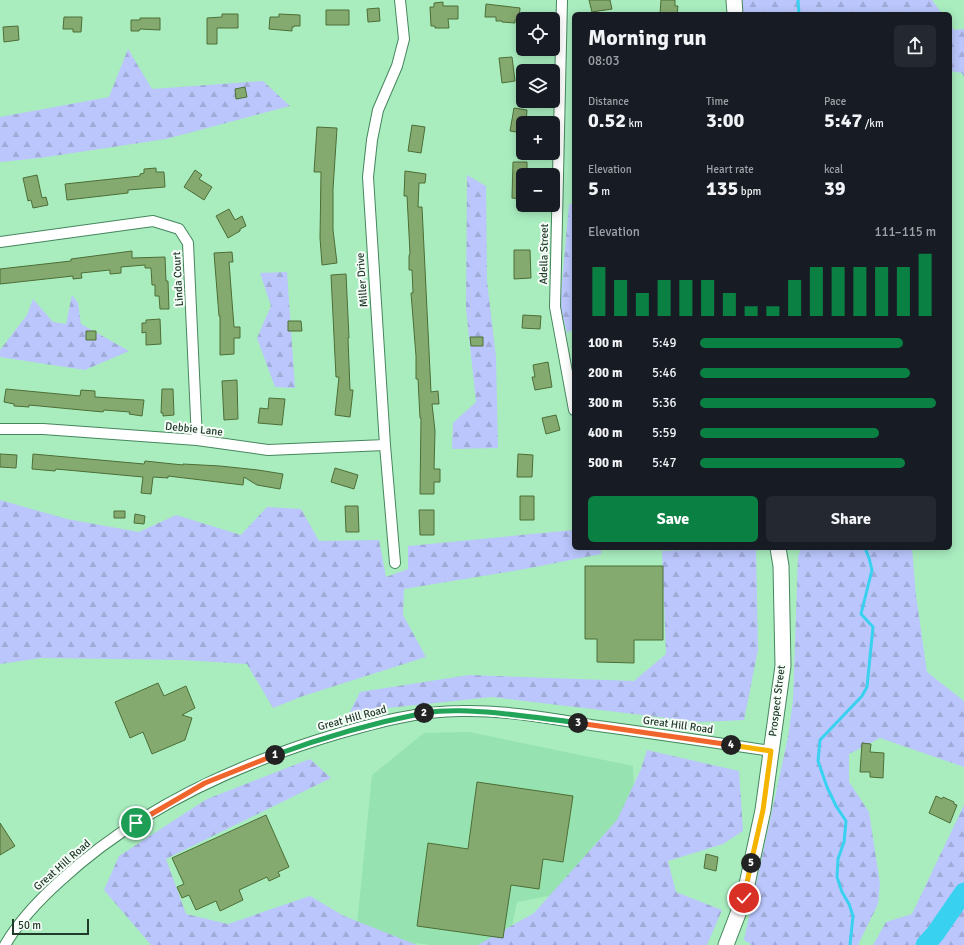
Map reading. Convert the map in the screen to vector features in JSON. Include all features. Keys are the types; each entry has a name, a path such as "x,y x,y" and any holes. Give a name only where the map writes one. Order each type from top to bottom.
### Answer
{"main road":[{"path":"734,0 735,12"},
{"name":"Prospect Street","path":"726,945 744,898 763,810 771,751 782,666 781,566 778,550"}],"street":[{"name":"Miller Drive","path":"396,563 385,444 368,177 372,140 378,110 398,66 404,39 400,0"},
{"name":"Adella Street","path":"562,0 555,307 572,399"},
{"name":"Linda Court","path":"0,242 153,221 179,229 188,243 197,440"},
{"name":"Debbie Lane","path":"0,429 43,429 197,440 268,450 385,444"},
{"name":"Great Hill Road","path":"5,945 25,917 43,897 80,863 136,823 205,783 254,762 313,741 388,720 426,713 478,711 535,716 771,751"}],"shaded area":[{"path":"469,732 633,766 635,818 565,893 517,902 508,945 431,945 416,943 415,945 355,945 372,775 424,733"}],"green space":[{"path":"739,0 932,0 941,12 740,12"},
{"path":"952,27 954,30 964,29 964,77 962,73 952,71"},
{"path":"128,49 152,89 263,81 290,106 166,139 40,158 0,162 0,117 109,97"},
{"path":"467,175 486,186 487,281 496,357 498,448 452,449 453,423 476,402 466,308"},
{"path":"569,204 572,204 572,330 567,333 560,306"},
{"path":"287,272 295,388 275,387 257,338 271,306 260,273"},
{"path":"72,295 78,303 81,324 129,351 85,370 0,357 0,350 27,315 33,299 53,322 66,324"},
{"path":"0,500 67,519 139,532 176,515 241,535 267,507 301,509 319,541 379,540 386,577 408,569 408,546 572,530 572,550 601,550 601,554 525,569 404,589 403,615 426,657 303,696 273,708 247,664 183,660 41,658 0,664"},
{"path":"756,550 758,650 744,720 701,722 492,697 350,712 360,692 469,675 634,681 666,654 662,551"},
{"path":"800,550 912,550 916,596 927,672 964,701 964,767 880,738 849,754 849,782 869,812 880,884 878,904 858,945 752,945 744,940 788,737 793,700 798,557"},
{"path":"647,750 739,771 743,831 723,844 668,861 676,892 722,910 707,945 478,945 534,913 617,820 641,769"},
{"path":"310,759 331,778 166,859 186,914 228,924 310,896 344,916 417,945 151,945 104,890 119,856 207,799"},
{"path":"964,805 964,945 873,945 886,922 912,914"}],"building":[{"path":"589,0 610,0 612,9 592,12"},
{"path":"661,0 675,0 675,6 678,6 677,12 660,12"},
{"path":"443,2 443,6 458,6 458,19 448,19 449,28 435,28 435,26 431,26 430,7 434,7 434,3"},
{"path":"486,4 520,8 520,12 516,12 515,23 496,21 496,17 485,17"},
{"path":"379,8 380,21 368,22 367,9"},
{"path":"326,10 349,10 349,25 326,25"},
{"path":"222,14 238,14 238,28 217,28 217,44 207,44 207,18 222,17"},
{"path":"279,14 300,15 300,26 292,27 292,31 269,29 270,17 279,17"},
{"path":"64,17 82,17 81,32 73,32 73,29 63,29"},
{"path":"140,18 160,18 160,30 140,29 139,31 131,31 131,20 140,20"},
{"path":"18,26 19,40 4,42 3,27"},
{"path":"512,57 515,81 502,83 499,58"},
{"path":"245,87 247,97 236,99 235,89"},
{"path":"514,108 527,110 527,116 516,116 516,132 510,131"},
{"path":"412,125 425,127 421,153 408,151"},
{"path":"317,127 337,128 333,189 333,230 337,263 322,265 320,238 321,172 314,172"},
{"path":"513,162 527,162 527,168 516,168 516,198 512,198"},
{"path":"156,168 156,172 164,172 165,187 128,190 128,193 67,200 65,184 140,176 140,174 144,173 144,169"},
{"path":"195,170 202,175 199,179 212,187 204,200 184,187"},
{"path":"405,171 426,174 425,183 419,183 418,207 422,207 431,392 438,391 439,404 432,404 435,431 434,469 440,469 440,482 434,482 434,494 420,494 421,418 418,379 416,379 416,356 411,293 413,293 412,270 409,270 410,253 407,196 404,196"},
{"path":"37,175 42,198 46,197 48,205 33,208 31,200 28,201 23,178"},
{"path":"229,209 235,220 242,216 246,226 228,238 216,216"},
{"path":"514,250 530,250 531,278 514,279"},
{"path":"132,251 132,258 165,257 169,309 160,309 159,296 155,296 155,285 152,285 151,268 145,268 145,265 121,267 121,273 110,274 110,270 81,273 82,278 73,279 73,276 0,284 0,269 71,261 71,259"},
{"path":"232,252 233,262 229,262 234,327 240,327 240,338 234,338 234,354 220,355 220,316 214,253"},
{"path":"346,274 350,390 353,390 350,417 335,415 339,377 336,377 331,275"},
{"path":"523,315 541,316 540,329 522,328"},
{"path":"160,319 161,344 146,345 146,332 142,333 142,323 146,323 146,320"},
{"path":"288,321 301,321 302,331 288,331"},
{"path":"86,331 96,331 96,340 86,340"},
{"path":"470,337 483,337 483,346 471,346"},
{"path":"548,362 552,387 535,390 532,377 535,377 533,365"},
{"path":"237,380 238,419 224,420 222,381"},
{"path":"6,389 80,396 81,390 95,391 95,397 144,400 142,416 129,414 130,412 104,410 103,412 29,405 29,407 14,406 14,404 4,402"},
{"path":"162,389 173,389 174,415 163,416 163,413 161,413"},
{"path":"269,398 285,399 282,425 258,423 260,408 268,409"},
{"path":"556,415 560,430 546,434 542,418"},
{"path":"0,454 17,455 16,468 0,467"},
{"path":"33,454 144,464 145,461 183,465 220,466 283,474 280,489 257,485 244,477 243,485 168,476 168,478 153,477 151,494 141,493 143,477 56,469 55,471 32,469"},
{"path":"518,454 533,455 532,477 517,477"},
{"path":"335,468 358,475 354,489 331,482"},
{"path":"520,496 534,496 534,520 520,520"},
{"path":"345,506 358,506 359,532 346,532"},
{"path":"419,510 434,510 434,535 420,535"},
{"path":"114,511 125,511 125,518 114,518"},
{"path":"135,514 145,516 144,524 134,523"},
{"path":"585,566 663,566 663,640 634,640 634,663 597,662 597,639 585,639"},
{"path":"158,683 164,696 186,686 195,708 182,715 192,718 185,740 152,754 143,732 130,738 115,702"},
{"path":"862,743 871,744 870,752 884,753 883,778 870,777 870,772 860,772"},
{"path":"477,782 573,796 563,862 543,859 539,889 511,885 503,938 417,926 428,843 468,849"},
{"path":"936,796 942,799 943,797 957,805 950,823 929,813"},
{"path":"266,815 289,867 278,872 280,876 269,881 267,877 239,890 243,900 220,911 216,901 196,910 189,895 182,898 177,887 184,884 172,858"},
{"path":"0,823 15,846 0,855"},
{"path":"706,854 718,857 716,871 704,868"}],"waterway":[{"path":"798,0 799,12"},
{"path":"850,945 853,916 837,877 838,859 844,842 846,821 836,806 827,787 818,761 820,740 862,696 867,687 873,627 861,614 872,570 866,550"},
{"path":"925,945 935,934 964,892"}],"route":[{"path":"136,823 205,783 261,760 313,741 388,720 426,713 462,711 535,716 771,751 763,810 744,898"}]}
